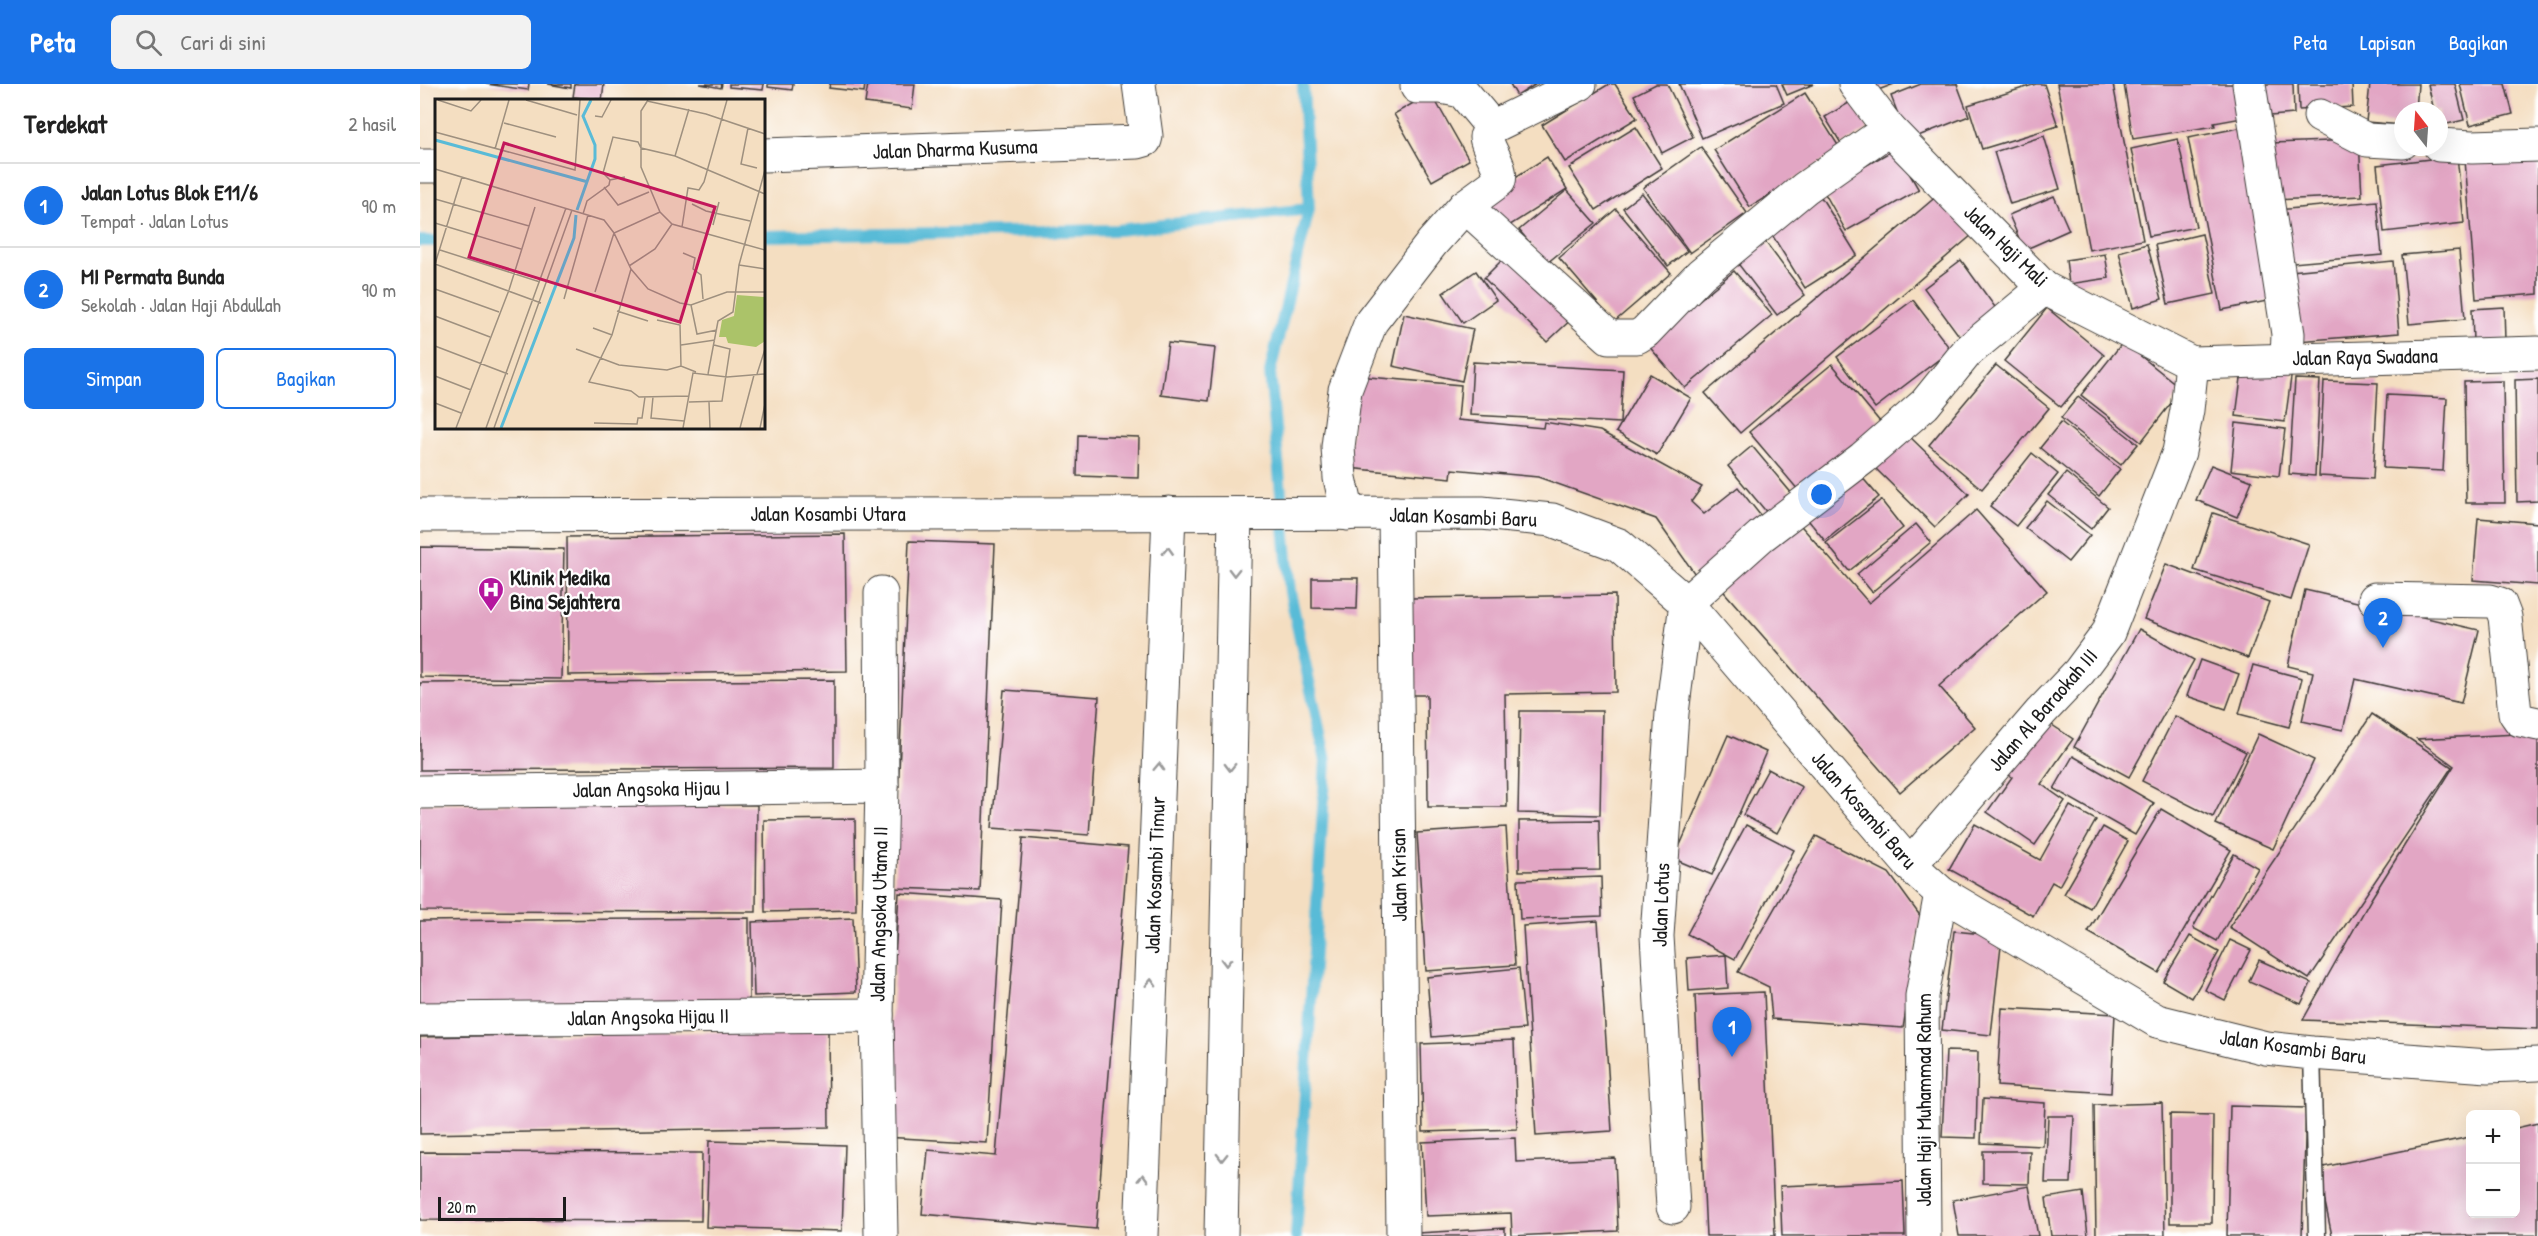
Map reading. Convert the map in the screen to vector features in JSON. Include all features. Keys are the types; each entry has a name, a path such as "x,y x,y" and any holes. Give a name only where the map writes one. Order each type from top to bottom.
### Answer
{"street":[{"name":"Jalan Dharma Kusuma","path":"765,155 1130,143 1145,140 1139,84"},
{"path":"1417,84 1417,87 1441,87 1462,91 1492,127"},
{"path":"1340,514 1338,447 1345,390 1371,322 1432,243 1465,206 1499,181 1500,172 1488,148 1486,137 1492,127 1580,84"},
{"name":"Jalan Haji Mali","path":"1855,84 1889,129 2044,288 2192,363"},
{"path":"2249,84 2288,334 2287,359"},
{"path":"2320,116 2367,140 2394,142"},
{"path":"1465,206 1609,337 1637,337 1645,332 1701,274 1805,188 1889,129"},
{"path":"2448,146 2538,145"},
{"path":"1686,603 1761,536 1863,458 1925,404 1967,351 2044,288"},
{"name":"Jalan Raya Swadana","path":"2192,363 2538,353"},
{"name":"Jalan Al Baraokah III","path":"1910,865 2041,712 2079,672 2108,633 2179,452 2187,410 2192,363"},
{"name":"Jalan Kosambi Timur","path":"1140,1236 1169,513"},
{"name":"Jalan Krisan","path":"1395,513 1403,1236"},
{"name":"Jalan Kosambi Baru","path":"1246,514 1482,513 1552,520 1619,546 1686,603 1910,865 1941,893 2157,1021 2256,1046 2312,1053 2488,1066 2538,1064"},
{"path":"1221,1236 1246,514"},
{"name":"Jalan Kosambi Utara","path":"420,515 1246,514"},
{"name":"Jalan Angsoka Utama II","path":"881,593 882,786 877,1015 881,1236"},
{"path":"2375,599 2490,601 2500,604 2505,617 2515,713 2520,720 2538,724"},
{"name":"Jalan Lotus","path":"1673,1207 1658,936 1672,713 1686,603"},
{"name":"Jalan Angsoka Hijau I","path":"420,792 882,786"},
{"name":"Jalan Haji Muhammad Rahum","path":"1924,1236 1922,996 1941,893"},
{"name":"Jalan Angsoka Hijau II","path":"420,1019 877,1015"}],"lane":[{"path":"2312,1053 2317,1236"}],"building":[{"path":"486,84 529,84 528,90"},
{"path":"548,84 571,84 571,88"},
{"path":"575,84 604,84 602,99 573,97"},
{"path":"700,84 722,84 721,88"},
{"path":"729,84 764,84 763,90 729,87"},
{"path":"768,84 793,84 792,90 768,87"},
{"path":"830,84 865,84 864,92 829,88"},
{"path":"868,84 915,84 912,109 865,103"},
{"path":"1510,84 1536,84 1517,96"},
{"path":"1609,84 1615,84 1637,118 1565,162 1542,125"},
{"path":"1656,84 1667,84 1693,137 1662,153 1634,95"},
{"path":"1679,84 1776,84 1784,103 1702,138"},
{"path":"1782,84 1814,84 1787,95"},
{"path":"1862,84 1894,84 1865,95"},
{"path":"1921,84 1957,84 1969,116 1908,140 1891,96"},
{"path":"2036,84 2044,84 2058,126 1982,149 1968,105"},
{"path":"2057,84 2113,84 2143,240 2089,250"},
{"path":"2124,84 2242,84 2248,117 2214,123 2215,126 2133,139"},
{"path":"2256,84 2293,84 2294,114 2258,117"},
{"path":"2298,84 2352,84 2353,107 2299,110"},
{"path":"2370,84 2418,84 2417,102 2394,102 2394,124 2366,122"},
{"path":"2428,84 2455,84 2464,120 2448,124 2448,102 2432,102"},
{"path":"2460,84 2505,84 2513,114 2470,125"},
{"path":"1431,93 1469,160 1432,181 1394,114"},
{"path":"1805,93 1841,150 1750,207 1714,150"},
{"path":"1852,101 1868,129 1842,145 1825,117"},
{"path":"1636,127 1662,168 1596,210 1569,168"},
{"path":"2239,128 2272,300 2222,310 2188,138"},
{"path":"2044,136 2060,189 2010,204 1994,152"},
{"path":"2178,139 2196,227 2149,236 2131,149"},
{"path":"2359,140 2362,196 2271,200 2269,143"},
{"path":"1701,147 1747,213 1690,253 1643,188"},
{"path":"1895,149 1919,190 1846,231 1823,190"},
{"path":"2538,154 2538,294 2476,299 2465,160"},
{"path":"2457,156 2464,223 2384,232 2377,165"},
{"path":"1547,157 1567,189 1496,234 1476,202"},
{"path":"1567,190 1596,223 1547,263 1519,230"},
{"path":"1642,193 1687,251 1668,266 1623,208"},
{"path":"1938,195 1972,235 1740,433 1705,393"},
{"path":"2054,196 2069,230 2024,250 2009,215"},
{"path":"1821,197 1857,255 1805,288 1769,230"},
{"path":"2377,201 2382,255 2282,264 2277,210"},
{"path":"1616,209 1671,273 1614,322 1559,258"},
{"path":"2202,234 2215,294 2168,304 2155,245"},
{"path":"1764,240 1805,295 1777,315 1736,261"},
{"path":"2147,244 2162,299 2133,308 2119,252"},
{"path":"1512,250 1576,315 1547,342 1484,278"},
{"path":"2459,250 2465,319 2409,324 2402,255"},
{"path":"2105,254 2109,278 2069,284 2066,260"},
{"path":"1961,260 2000,314 1963,341 1924,288"},
{"path":"2393,261 2399,333 2298,341 2291,271"},
{"path":"1476,271 1496,300 1463,323 1443,293"},
{"path":"1734,271 1772,315 1685,388 1647,344"},
{"path":"1913,300 1951,350 1875,408 1837,357"},
{"path":"2504,307 2505,341 2473,343 2472,309"},
{"path":"2047,308 2104,355 2061,407 2004,361"},
{"path":"1404,314 1473,329 1462,381 1393,366"},
{"path":"2123,342 2182,389 2141,442 2081,395"},
{"path":"1168,343 1215,348 1209,401 1161,395"},
{"path":"1473,362 1623,370 1620,423 1470,415"},
{"path":"2243,363 2292,370 2285,422 2236,416"},
{"path":"1832,364 1881,423 1799,491 1749,432"},
{"path":"1996,365 2049,408 1982,489 1929,445"},
{"path":"1650,374 1691,398 1657,455 1616,432"},
{"path":"1357,376 1461,385 1458,420 1543,428 1544,422 1600,431 1702,487 1691,502 1704,514 1738,487 1764,520 1697,577 1656,519 1538,477 1452,469 1451,478 1348,468"},
{"path":"2295,379 2320,380 2315,476 2289,474"},
{"path":"2538,379 2538,501 2517,502 2515,380"},
{"path":"2324,381 2378,383 2373,479 2319,476"},
{"path":"2503,381 2505,503 2466,503 2464,382"},
{"path":"2387,395 2447,398 2443,471 2383,468"},
{"path":"2078,397 2138,444 2121,465 2061,418"},
{"path":"2061,422 2120,469 2099,496 2040,448"},
{"path":"2236,423 2285,429 2279,476 2231,470"},
{"path":"1906,433 1969,494 1935,527 1873,466"},
{"path":"1078,435 1139,437 1138,478 1077,476"},
{"path":"1752,446 1793,495 1769,515 1728,466"},
{"path":"2032,453 2058,474 2016,526 1990,506"},
{"path":"2211,465 2252,481 2237,517 2196,500"},
{"path":"1854,468 1879,497 1825,541 1801,511"},
{"path":"2066,473 2108,507 2091,529 2048,495"},
{"path":"1881,500 1903,528 1849,571 1826,543"},
{"path":"2047,501 2090,535 2068,562 2025,528"},
{"path":"1976,510 2047,591 1939,686 1975,727 1900,792 1718,585 1795,519 1869,603"},
{"path":"2213,513 2309,544 2291,600 2194,570"},
{"path":"2478,518 2538,523 2538,585 2473,580"},
{"path":"1916,524 1931,542 1872,592 1857,574"},
{"path":"845,534 847,671 568,675 567,537"},
{"path":"909,541 995,544 980,891 894,888"},
{"name":"Klinik Medika Bina Sejahtera","path":"420,547 564,549 561,679 420,677"},
{"path":"2166,564 2269,602 2248,658 2144,619"},
{"path":"1312,578 1358,578 1357,609 1312,608"},
{"path":"2305,590 2479,630 2461,703 2355,679 2343,730 2302,721 2313,672 2288,666"},
{"path":"1615,595 1616,692 1505,694 1507,807 1428,807 1427,695 1412,695 1411,598"},
{"path":"2139,629 2194,660 2129,777 2074,747"},
{"path":"2200,660 2239,674 2226,709 2187,696"},
{"path":"2253,665 2302,678 2289,727 2239,714"},
{"path":"834,680 834,768 420,770 420,683"},
{"path":"1004,690 1099,697 1089,835 992,828"},
{"path":"1520,711 1602,711 1600,815 1518,813"},
{"path":"2372,714 2452,767 2309,979 2229,927"},
{"path":"2175,716 2246,752 2213,817 2142,781"},
{"path":"2040,717 2073,739 2041,784 2065,801 2035,845 1987,812 2012,777 2002,771"},
{"path":"2538,733 2538,1029 2303,1020 2371,899 2454,766 2417,739"},
{"path":"2258,734 2314,760 2273,849 2216,824"},
{"path":"1728,735 1766,752 1712,875 1674,859"},
{"path":"2073,756 2154,803 2135,835 2054,789"},
{"path":"1768,769 1802,787 1777,833 1743,815"},
{"path":"420,804 757,805 756,912 420,911"},
{"path":"2070,806 2096,820 2059,886 2052,882 2033,916 1949,869 1975,824 2040,860"},
{"path":"2161,809 2231,850 2159,973 2088,932"},
{"path":"855,819 856,910 765,912 764,820"},
{"path":"1599,820 1600,870 1519,871 1519,821"},
{"path":"1746,825 1794,850 1735,959 1687,934"},
{"path":"1506,827 1515,965 1426,971 1417,833"},
{"path":"2103,827 2128,841 2090,908 2064,894"},
{"path":"1816,836 1889,873 1921,917 1903,1028 1772,1019 1769,987 1738,972"},
{"path":"1023,838 1128,847 1096,1229 922,1214 928,1150 996,1156"},
{"path":"2234,854 2258,868 2217,941 2193,928"},
{"path":"1601,877 1602,916 1520,919 1518,880"},
{"path":"899,893 1002,900 987,1143 884,1137"},
{"path":"749,918 749,1008 420,1012 420,921"},
{"path":"853,918 856,992 754,996 752,922"},
{"path":"1598,921 1612,1131 1536,1136 1523,926"},
{"path":"1954,931 2002,936 1991,1035 1942,1030"},
{"path":"2190,936 2219,952 2192,998 2163,981"},
{"path":"2230,940 2251,950 2225,1000 2205,990"},
{"path":"1726,955 1728,988 1689,991 1687,958"},
{"path":"2259,960 2311,983 2301,1004 2249,981"},
{"path":"1519,968 1525,1029 1432,1037 1427,977"},
{"path":"1764,992 1775,1236 1706,1236 1695,995"},
{"path":"2002,1008 2115,1014 2111,1093 1997,1086"},
{"path":"828,1030 829,1127 420,1134 420,1037"},
{"path":"1514,1040 1517,1129 1423,1132 1421,1044"},
{"path":"1946,1051 1978,1052 1976,1138 1942,1137"},
{"path":"1983,1099 2045,1103 2043,1146 1981,1143"},
{"path":"2162,1103 2165,1236 2096,1236 2094,1105"},
{"path":"2230,1106 2306,1108 2302,1236 2227,1236"},
{"path":"2170,1114 2213,1115 2212,1223 2170,1223"},
{"path":"2048,1116 2074,1116 2071,1183 2045,1183"},
{"path":"2538,1123 2538,1235 2332,1236 2318,1168 2466,1138 2466,1218 2520,1218 2520,1127"},
{"path":"1515,1138 1516,1162 1615,1158 1618,1231 1512,1236 1511,1213 1426,1216 1422,1142"},
{"path":"709,1141 845,1145 842,1231 706,1227"},
{"path":"1983,1151 2030,1151 2029,1184 1983,1183"},
{"path":"420,1152 702,1153 701,1221 420,1220"},
{"path":"1903,1181 1905,1236 1782,1236 1780,1186"},
{"path":"2029,1186 2038,1236 1959,1236 1953,1200"},
{"path":"2083,1192 2088,1236 2051,1236 2046,1198"},
{"path":"1505,1228 1505,1236 1418,1236 1418,1233"}],"waterway":[{"path":"1296,1236 1326,761 1290,592 1270,372 1309,209 1303,84"},
{"path":"765,236 1117,230 1309,209"},
{"path":"420,241 435,241"}],"place":[{"name":"Klinik Medika Bina Sejahtera","path":"491,613"},
{"name":"MI Permata Bunda","path":"2383,648"},
{"name":"Jalan Lotus Blok E11/6","path":"1732,1057"}]}
